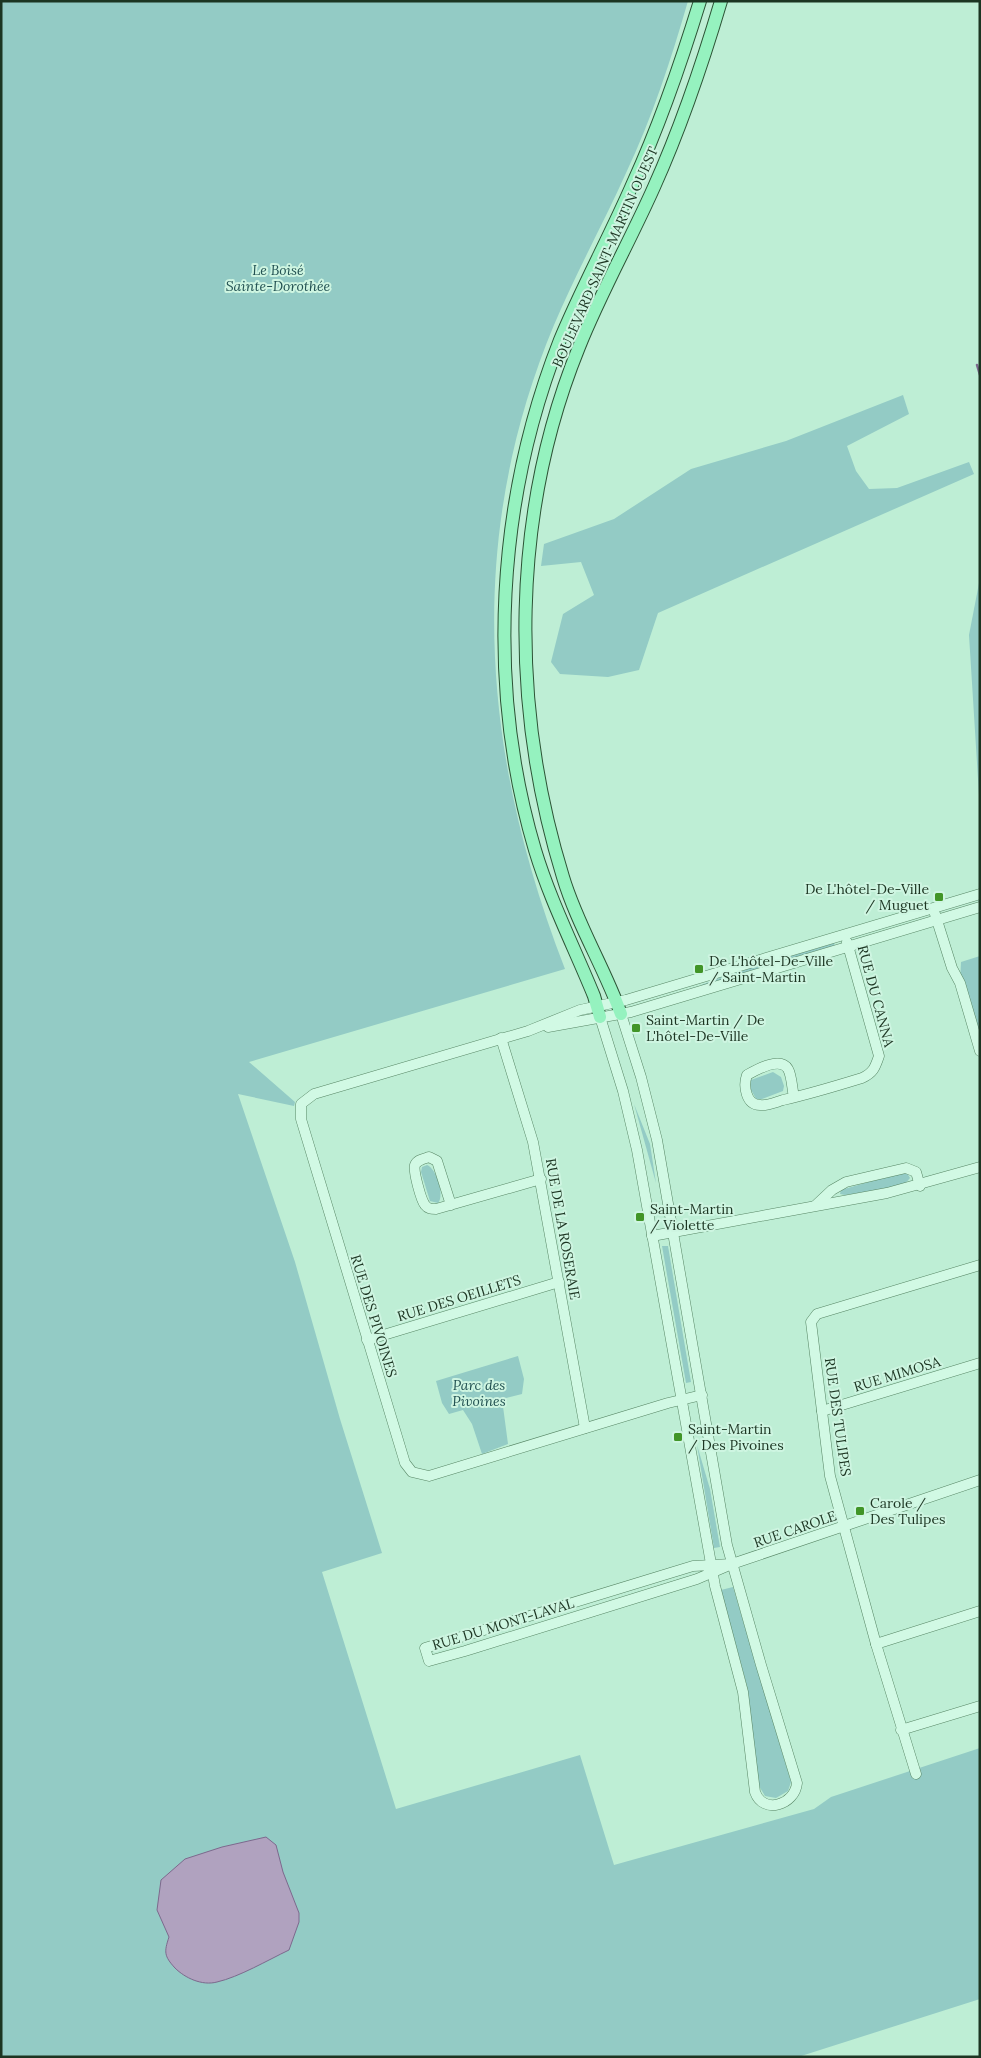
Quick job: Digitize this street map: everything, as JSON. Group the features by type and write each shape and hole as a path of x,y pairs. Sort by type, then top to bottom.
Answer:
{"main road":[{"name":"BOULEVARD SAINT-MARTIN OUEST","path":"598,1012 541,868 521,792 512,735 506,668 508,560 522,469 531,428 550,366 576,304 649,147 675,80 700,1"},
{"name":"BOULEVARD SAINT-MARTIN OUEST","path":"619,1008 566,886 540,783 531,725 525,651 530,546 542,472 568,375 595,310 674,140 721,1"}],"street":[{"path":"619,1008 844,934 980,894"},
{"path":"933,908 952,968 960,983 980,1051"},
{"path":"619,1008 848,947 980,908"},
{"name":"RUE DU CANNA","path":"794,1097 788,1069 782,1065 776,1064 755,1070 747,1076 744,1083 748,1099 760,1106 794,1097 862,1078 872,1073 876,1067 878,1056 844,934"},
{"name":"RUE DES PIVOINES","path":"619,1008 598,1012 573,1012 528,1031 314,1094 301,1104 301,1119 367,1340 405,1463 409,1470 416,1474 429,1476 585,1428 702,1395"},
{"name":"BOULEVARD SAINT-MARTIN OUEST","path":"598,1012 627,1107 712,1569 743,1692 755,1792 757,1798 764,1803 777,1805 791,1798 798,1784 732,1564 652,1117 619,1008"},
{"name":"RUE DE LA ROSERAIE","path":"501,1038 521,1097 541,1179 585,1428"},
{"path":"451,1205 437,1161 429,1158 418,1161 414,1166 424,1204 432,1209 451,1205 541,1179"},
{"path":"652,1236 920,1186 980,1167"},
{"path":"816,1205 832,1190 846,1182 906,1168 916,1172 920,1186"},
{"name":"RUE DES TULIPES","path":"916,1774 876,1644 830,1476 811,1322 817,1314 980,1265"},
{"name":"RUE DES OEILLETS","path":"367,1340 559,1282"},
{"name":"RUE MIMOSA","path":"822,1411 980,1363"},
{"name":"RUE CAROLE","path":"712,1569 732,1564 980,1480"},
{"name":"RUE DU MONT-LAVAL","path":"693,1566 712,1569 697,1579 429,1661 424,1648 693,1566"},
{"path":"876,1644 980,1611"},
{"path":"902,1730 980,1706"}],"green space":[{"name":"Le Boisé Sainte-Dorothée","path":"1,1 688,1 653,110 617,192 554,325 525,406 506,486 496,567 495,648 501,728 516,809 537,889 565,969 249,1062 295,1102 294,1106 238,1094 295,1262 340,1419 382,1553 322,1572 396,1809 580,1755 614,1865 814,1809 831,1797 980,1748 980,1999 798,2057 1,2057"},
{"path":"903,395 909,414 847,446 856,471 869,489 897,488 969,462 974,474 658,613 639,670 608,677 560,674 551,662 563,614 594,595 581,562 541,566 544,544 614,519 691,469 786,441"},
{"path":"980,578 980,811 969,635"},
{"path":"834,942 835,947 701,987 701,985 748,967"},
{"path":"980,956 980,1051 960,983 961,962"},
{"path":"773,1072 781,1077 784,1086 783,1091 762,1099 756,1099 749,1086 751,1080"},
{"path":"634,1104 650,1144 656,1183"},
{"path":"427,1165 434,1171 440,1188 438,1203 430,1201 421,1172 422,1167"},
{"path":"903,1172 907,1173 910,1178 903,1186 845,1195 840,1194 841,1190"},
{"path":"662,1246 668,1246 691,1382 686,1383"},
{"name":"Parc des Pivoines","path":"518,1356 524,1379 522,1394 502,1399 508,1444 482,1454 472,1424 463,1410 449,1414 442,1403 436,1381"},
{"path":"697,1445 710,1489 720,1547 714,1548"},
{"path":"733,1587 791,1782 788,1791 776,1798 765,1796 759,1786 747,1686 721,1590"}],"shaded area":[{"path":"266,1837 276,1845 283,1872 299,1913 299,1922 289,1950 226,1980 206,1983 189,1978 175,1968 166,1954 169,1937 157,1910 161,1880 185,1859 222,1847"}],"waterway":[{"path":"977,365 980,375"}],"place":[{"name":"De L'hôtel-De-Ville / Muguet","path":"939,897"},
{"name":"De L'hôtel-De-Ville / Saint-Martin","path":"699,969"},
{"name":"Saint-Martin / De L'hôtel-De-Ville","path":"636,1028"},
{"name":"Saint-Martin / Violette","path":"640,1217"},
{"name":"Saint-Martin / Des Pivoines","path":"678,1437"},
{"name":"Carole / Des Tulipes","path":"860,1511"}]}
